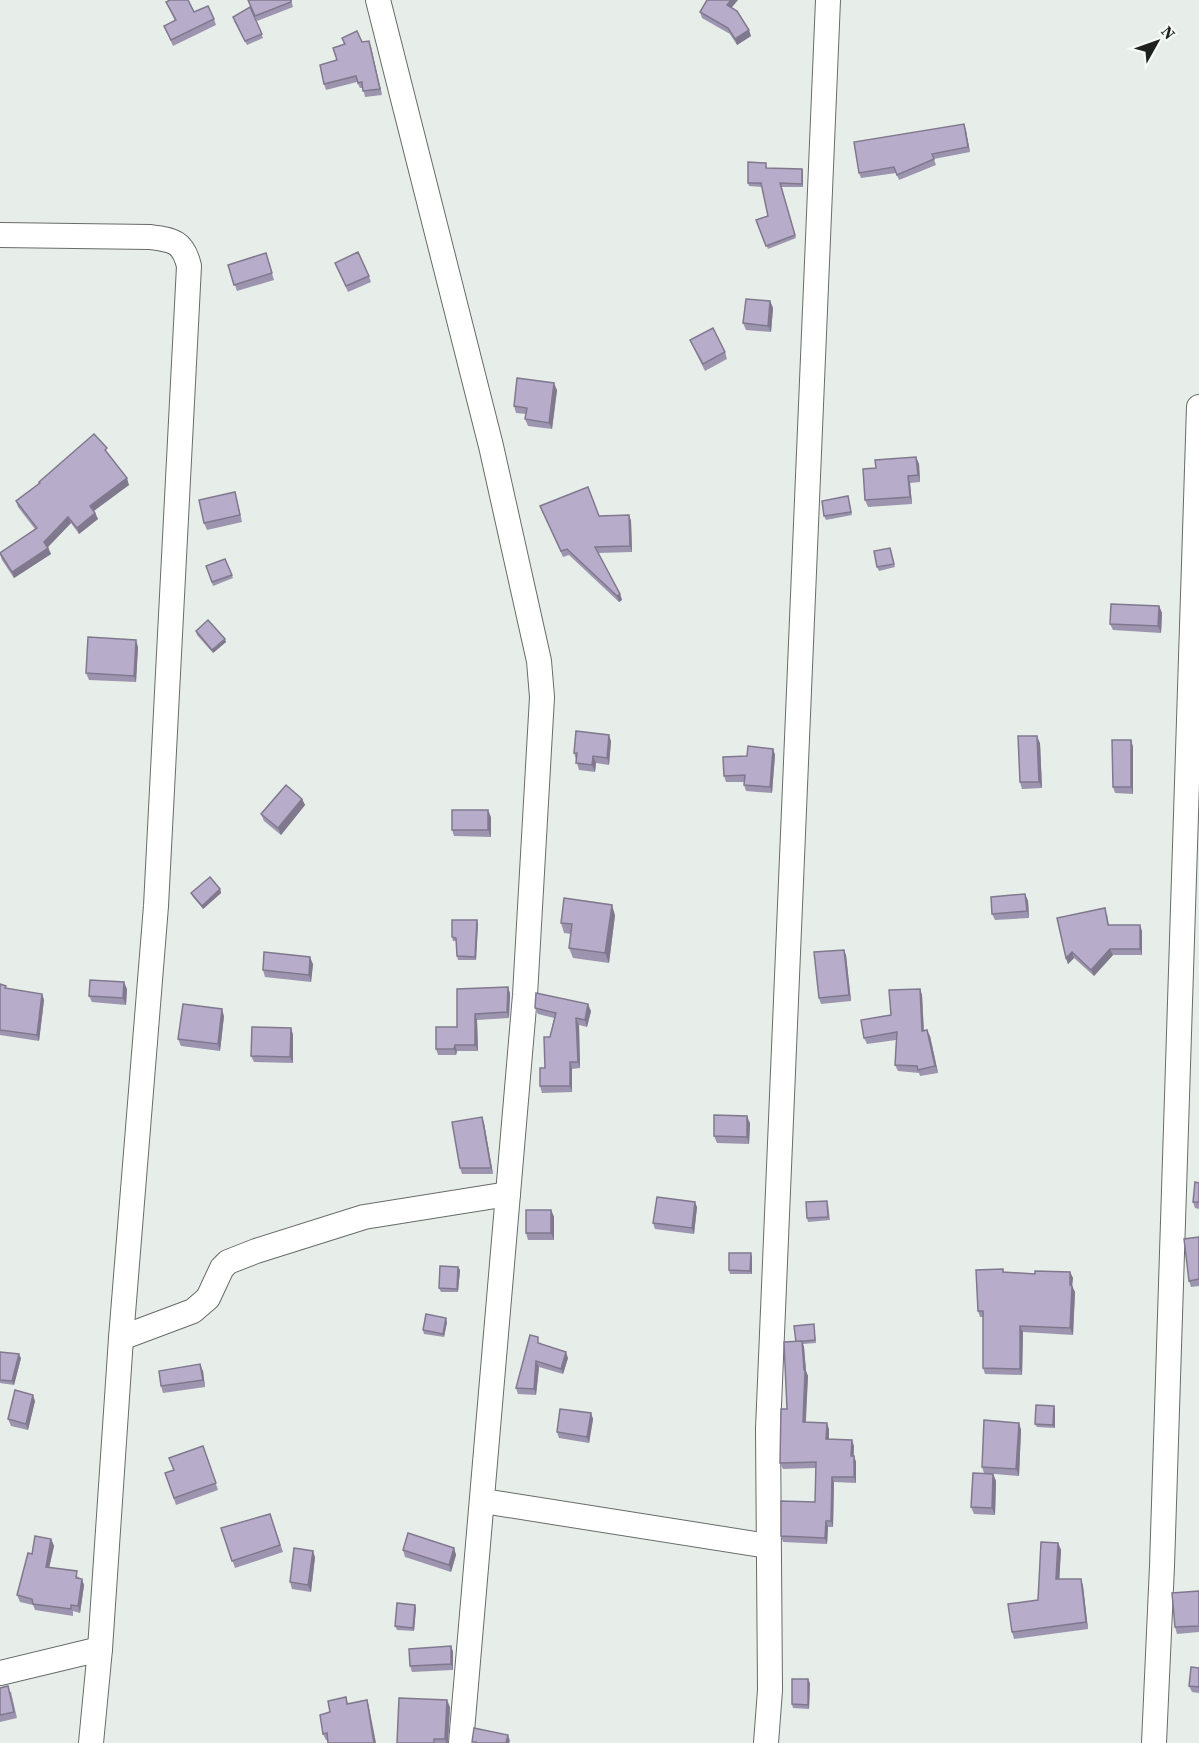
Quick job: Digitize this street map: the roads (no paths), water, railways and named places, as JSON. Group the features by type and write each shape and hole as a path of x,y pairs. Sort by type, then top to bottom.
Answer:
{"street":[{"path":"378,0 491,446 539,661 542,697 525,995 461,1743"},
{"path":"766,1743 770,1690 769,1405 828,0"},
{"path":"0,235 167,239 176,242 183,249 189,266 156,906 91,1743"},
{"path":"1154,1743 1162,1566 1199,407"},
{"path":"121,1338 193,1311 208,1298 222,1268 228,1262 256,1251 364,1217 508,1194"},
{"path":"483,1501 768,1546"},
{"path":"0,1673 100,1649"}]}
